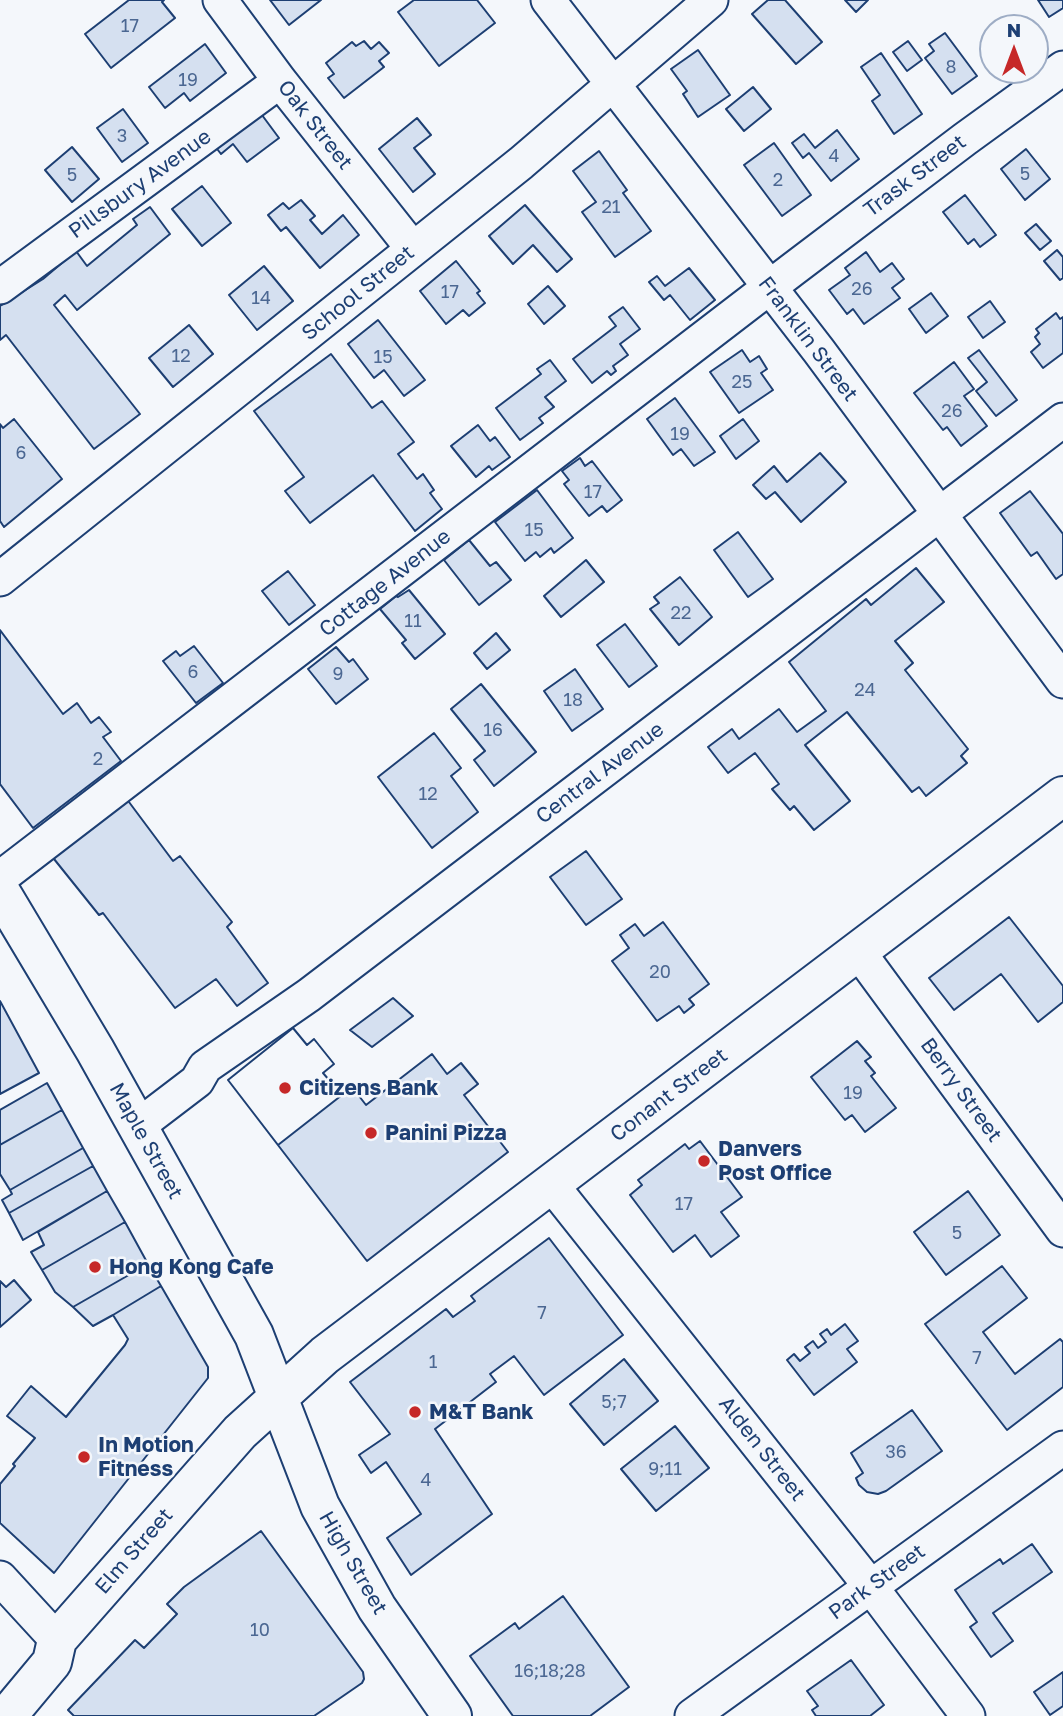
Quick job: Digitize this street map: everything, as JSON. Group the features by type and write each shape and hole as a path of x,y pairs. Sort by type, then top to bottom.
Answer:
{"main road":[{"name":"Conant Street","path":"278,1398 325,1355 1063,796"},
{"name":"Maple Street","path":"0,891 138,1126 254,1335 278,1398"},
{"name":"Elm Street","path":"7,1716 52,1662 57,1640 240,1432 278,1398"},
{"name":"High Street","path":"278,1398 320,1506 377,1608 453,1716"}],"street":[{"name":"Oak Street","path":"220,0 280,81 413,249"},
{"name":"Franklin Street","path":"548,0 614,82 645,127 819,351 1063,681"},
{"name":"School Street","path":"0,579 521,163 711,0"},
{"name":"Trask Street","path":"769,287 1063,68"},
{"name":"Pillsbury Avenue","path":"0,287 280,81"},
{"name":"Cottage Avenue","path":"0,878 769,287"},
{"name":"Central Avenue","path":"138,1126 197,1081 205,1067 309,995 1063,420"},
{"name":"Berry Street","path":"858,951 1063,1230"},
{"name":"Alden Street","path":"551,1184 871,1587 968,1716"},
{"name":"Park Street","path":"692,1716 1063,1448"},
{"path":"0,1578 57,1640"}],"building":[{"path":"129,0 164,0 162,2 175,18 111,68 85,34"},
{"path":"270,0 321,0 289,25"},
{"path":"414,0 477,0 495,23 439,66 398,12"},
{"path":"768,0 785,0 822,42 796,64 752,14"},
{"path":"845,0 868,0 856,12"},
{"path":"1038,0 1063,0 1063,8 1049,17"},
{"path":"945,33 977,76 952,94 925,58 934,51 929,44"},
{"path":"364,41 371,49 379,42 389,53 379,61 384,67 344,98 328,78 334,74 326,63 352,42 356,46"},
{"path":"908,41 922,60 907,71 893,52"},
{"path":"205,44 226,73 190,101 184,93 165,108 149,87"},
{"path":"698,50 730,95 698,117 683,94 687,91 671,69"},
{"path":"881,53 922,114 894,134 872,101 880,95 861,67"},
{"path":"753,87 771,109 744,131 726,109"},
{"path":"123,109 148,143 122,162 97,128"},
{"path":"259,111 279,138 247,162 233,144 221,154 214,145"},
{"path":"417,118 431,135 414,148 435,174 413,192 379,149"},
{"path":"837,130 859,159 831,181 809,153 803,158 792,143 804,134 815,148"},
{"path":"774,143 811,195 782,216 744,165"},
{"path":"72,147 99,179 72,202 45,170"},
{"path":"1026,149 1050,179 1025,200 1001,169"},
{"path":"599,151 627,190 623,193 651,231 615,257 582,212 596,202 573,171"},
{"path":"202,186 231,223 202,246 172,209"},
{"path":"965,195 996,235 980,247 974,239 968,244 943,212"},
{"path":"301,200 315,216 310,220 322,234 343,215 359,235 320,268 286,227 281,231 268,215 283,203 289,209"},
{"path":"525,205 572,259 557,272 533,245 513,264 489,236"},
{"path":"150,207 170,234 77,310 65,295 54,305 140,414 94,449 6,335 0,340 0,306 43,279 76,251 87,266 137,225 133,219"},
{"path":"1036,224 1051,241 1040,250 1025,233"},
{"path":"1057,250 1063,257 1063,278 1060,280 1044,261"},
{"path":"866,252 880,272 892,263 904,279 892,288 900,298 864,324 853,309 847,314 829,290 850,275 845,268"},
{"path":"456,261 480,291 477,293 485,303 469,316 463,310 446,324 420,291"},
{"path":"264,266 293,301 257,330 229,295"},
{"path":"689,268 715,300 690,320 670,295 664,300 649,282 657,276 665,286"},
{"path":"548,286 565,306 544,324 528,304"},
{"path":"931,293 948,316 926,333 909,309"},
{"path":"990,301 1005,322 983,338 968,317"},
{"path":"623,307 640,329 620,344 628,355 613,366 616,371 611,375 607,371 592,383 573,359 616,326 609,317"},
{"path":"1056,313 1060,319 1063,317 1063,353 1043,368 1031,352 1040,344 1035,337 1039,333 1036,329"},
{"path":"378,320 425,380 404,396 384,370 374,378 348,344"},
{"path":"189,325 213,354 173,387 149,358"},
{"path":"742,350 750,362 759,356 767,369 761,373 773,390 739,413 710,372"},
{"path":"979,350 1017,400 996,416 976,391 987,382 968,358"},
{"path":"331,354 372,408 382,401 414,442 398,454 417,479 423,474 434,490 430,493 442,509 415,531 373,475 310,523 285,491 304,477 254,411"},
{"path":"550,360 566,381 545,397 554,407 539,418 543,423 520,440 496,408 541,374 537,369"},
{"path":"954,362 974,389 964,396 987,426 961,446 947,427 943,430 914,393"},
{"path":"675,398 715,452 694,466 681,449 673,455 647,419"},
{"path":"14,419 62,479 4,527 0,521 0,424 3,428"},
{"path":"743,419 759,441 736,459 720,436"},
{"path":"478,425 490,441 495,437 510,457 492,470 489,466 476,477 451,446"},
{"path":"820,453 846,482 801,522 775,492 766,499 753,485 774,466 787,482"},
{"path":"580,458 585,466 592,461 622,500 607,512 602,506 589,516 564,484 569,480 562,471"},
{"path":"537,490 573,538 554,553 551,548 540,557 536,552 525,561 495,522"},
{"path":"1030,491 1063,534 1063,574 1056,579 1037,552 1031,556 1000,513"},
{"path":"738,532 773,579 748,597 714,550"},
{"path":"469,540 490,566 496,562 511,580 479,605 444,560"},
{"path":"586,560 604,582 561,617 544,596"},
{"path":"916,568 944,602 895,641 913,663 905,670 968,749 961,756 967,763 926,796 919,787 912,792 847,712 805,745 850,801 814,830 794,806 790,810 772,789 779,784 755,753 728,773 708,747 732,729 739,739 779,709 797,732 826,711 789,662 866,599 871,605"},
{"path":"288,571 315,605 289,625 262,591"},
{"path":"680,577 712,617 679,645 650,609 659,603 654,597"},
{"path":"409,590 445,634 415,659 402,643 406,640 380,609 396,596"},
{"path":"625,624 657,666 629,687 597,645"},
{"path":"0,630 63,714 77,703 91,723 99,717 111,732 103,737 121,761 33,828 0,784"},
{"path":"496,633 510,650 487,669 474,653"},
{"path":"194,646 223,683 196,703 163,661 176,651 180,656"},
{"path":"336,647 349,662 353,659 368,679 336,704 308,669"},
{"path":"575,669 603,709 572,731 544,691"},
{"path":"481,684 536,752 494,786 474,760 485,751 451,709"},
{"path":"434,733 461,768 451,776 478,812 432,848 378,777"},
{"path":"123,794 173,861 180,856 232,922 227,927 268,983 237,1006 216,979 175,1008 103,913 99,915 50,854"},
{"path":"586,851 622,899 586,925 550,877"},
{"path":"1009,917 1063,986 1063,1002 1038,1022 1001,974 954,1010 929,978"},
{"path":"663,922 709,984 689,999 694,1005 684,1013 679,1006 657,1021 612,961 629,948 620,935 635,924 644,936"},
{"path":"393,998 413,1016 372,1047 350,1030"},
{"path":"0,1001 39,1073 0,1094"},
{"name":"Citizens Bank","path":"293,1028 307,1045 314,1039 334,1064 323,1073 342,1095 278,1145 228,1080"},
{"path":"293,1028 307,1045 314,1039 334,1064 323,1073 342,1095 352,1087 366,1105 432,1054 447,1074 461,1063 478,1084 464,1095 508,1152 367,1261 228,1080"},
{"path":"857,1041 871,1057 865,1061 875,1073 871,1076 896,1108 865,1132 852,1115 845,1120 811,1077"},
{"path":"47,1083 62,1110 0,1145 0,1110"},
{"path":"62,1110 83,1148 10,1190 0,1174 0,1145"},
{"path":"700,1141 742,1197 721,1212 739,1236 711,1257 695,1235 673,1252 630,1195 642,1185 638,1180 685,1144 689,1149"},
{"path":"83,1148 93,1166 9,1213 2,1200 12,1194 10,1190"},
{"path":"93,1166 107,1191 23,1240 9,1213"},
{"path":"107,1191 125,1222 42,1270 31,1252 44,1245 38,1232"},
{"path":"968,1191 1000,1235 946,1275 914,1232"},
{"name":"Hong Kong Cafe","path":"125,1222 148,1264 73,1307 55,1292 42,1270"},
{"name":"M&T Bank","path":"549,1238 623,1335 544,1395 514,1356 490,1374 496,1382 435,1429 492,1514 411,1575 387,1538 421,1514 386,1462 371,1473 359,1455 390,1434 350,1382 446,1309 453,1317 475,1301 471,1296"},
{"path":"148,1264 161,1286 113,1315 93,1326 73,1307"},
{"path":"1002,1266 1027,1298 983,1332 1015,1374 1060,1339 1063,1342 1063,1387 1007,1430 925,1324"},
{"path":"14,1280 31,1300 0,1327 0,1281 6,1287"},
{"path":"161,1286 208,1367 208,1378 54,1573 0,1523 0,1484 35,1438 7,1416 31,1386 66,1417 128,1339 113,1315"},
{"path":"845,1324 858,1341 847,1349 857,1362 814,1395 787,1360 794,1354 800,1361 810,1353 805,1347 813,1341 818,1348 826,1342 820,1334 827,1329 831,1335"},
{"path":"624,1359 658,1401 604,1445 570,1404"},
{"path":"912,1410 942,1451 886,1491 878,1494 867,1492 856,1478 863,1473 851,1453"},
{"path":"675,1426 709,1468 656,1511 621,1469"},
{"path":"261,1531 363,1672 362,1683 314,1716 74,1716 68,1710 135,1640 144,1648 177,1614 167,1604 184,1587"},
{"path":"1032,1544 1052,1572 993,1613 1013,1641 991,1657 970,1627 977,1622 955,1590 1000,1559 1003,1564"},
{"path":"563,1596 629,1687 590,1716 513,1716 470,1656 515,1623 519,1629"},
{"path":"851,1660 884,1705 870,1716 816,1716 812,1710 818,1706 807,1691"},
{"path":"1063,1672 1063,1706 1050,1715 1034,1692"}],"place":[{"name":"Citizens Bank","path":"285,1088"},
{"name":"Panini Pizza","path":"371,1133"},
{"name":"Danvers Post Office","path":"704,1161"},
{"name":"Hong Kong Cafe","path":"95,1267"},
{"name":"M&T Bank","path":"415,1412"},
{"name":"In Motion Fitness","path":"84,1457"}]}
